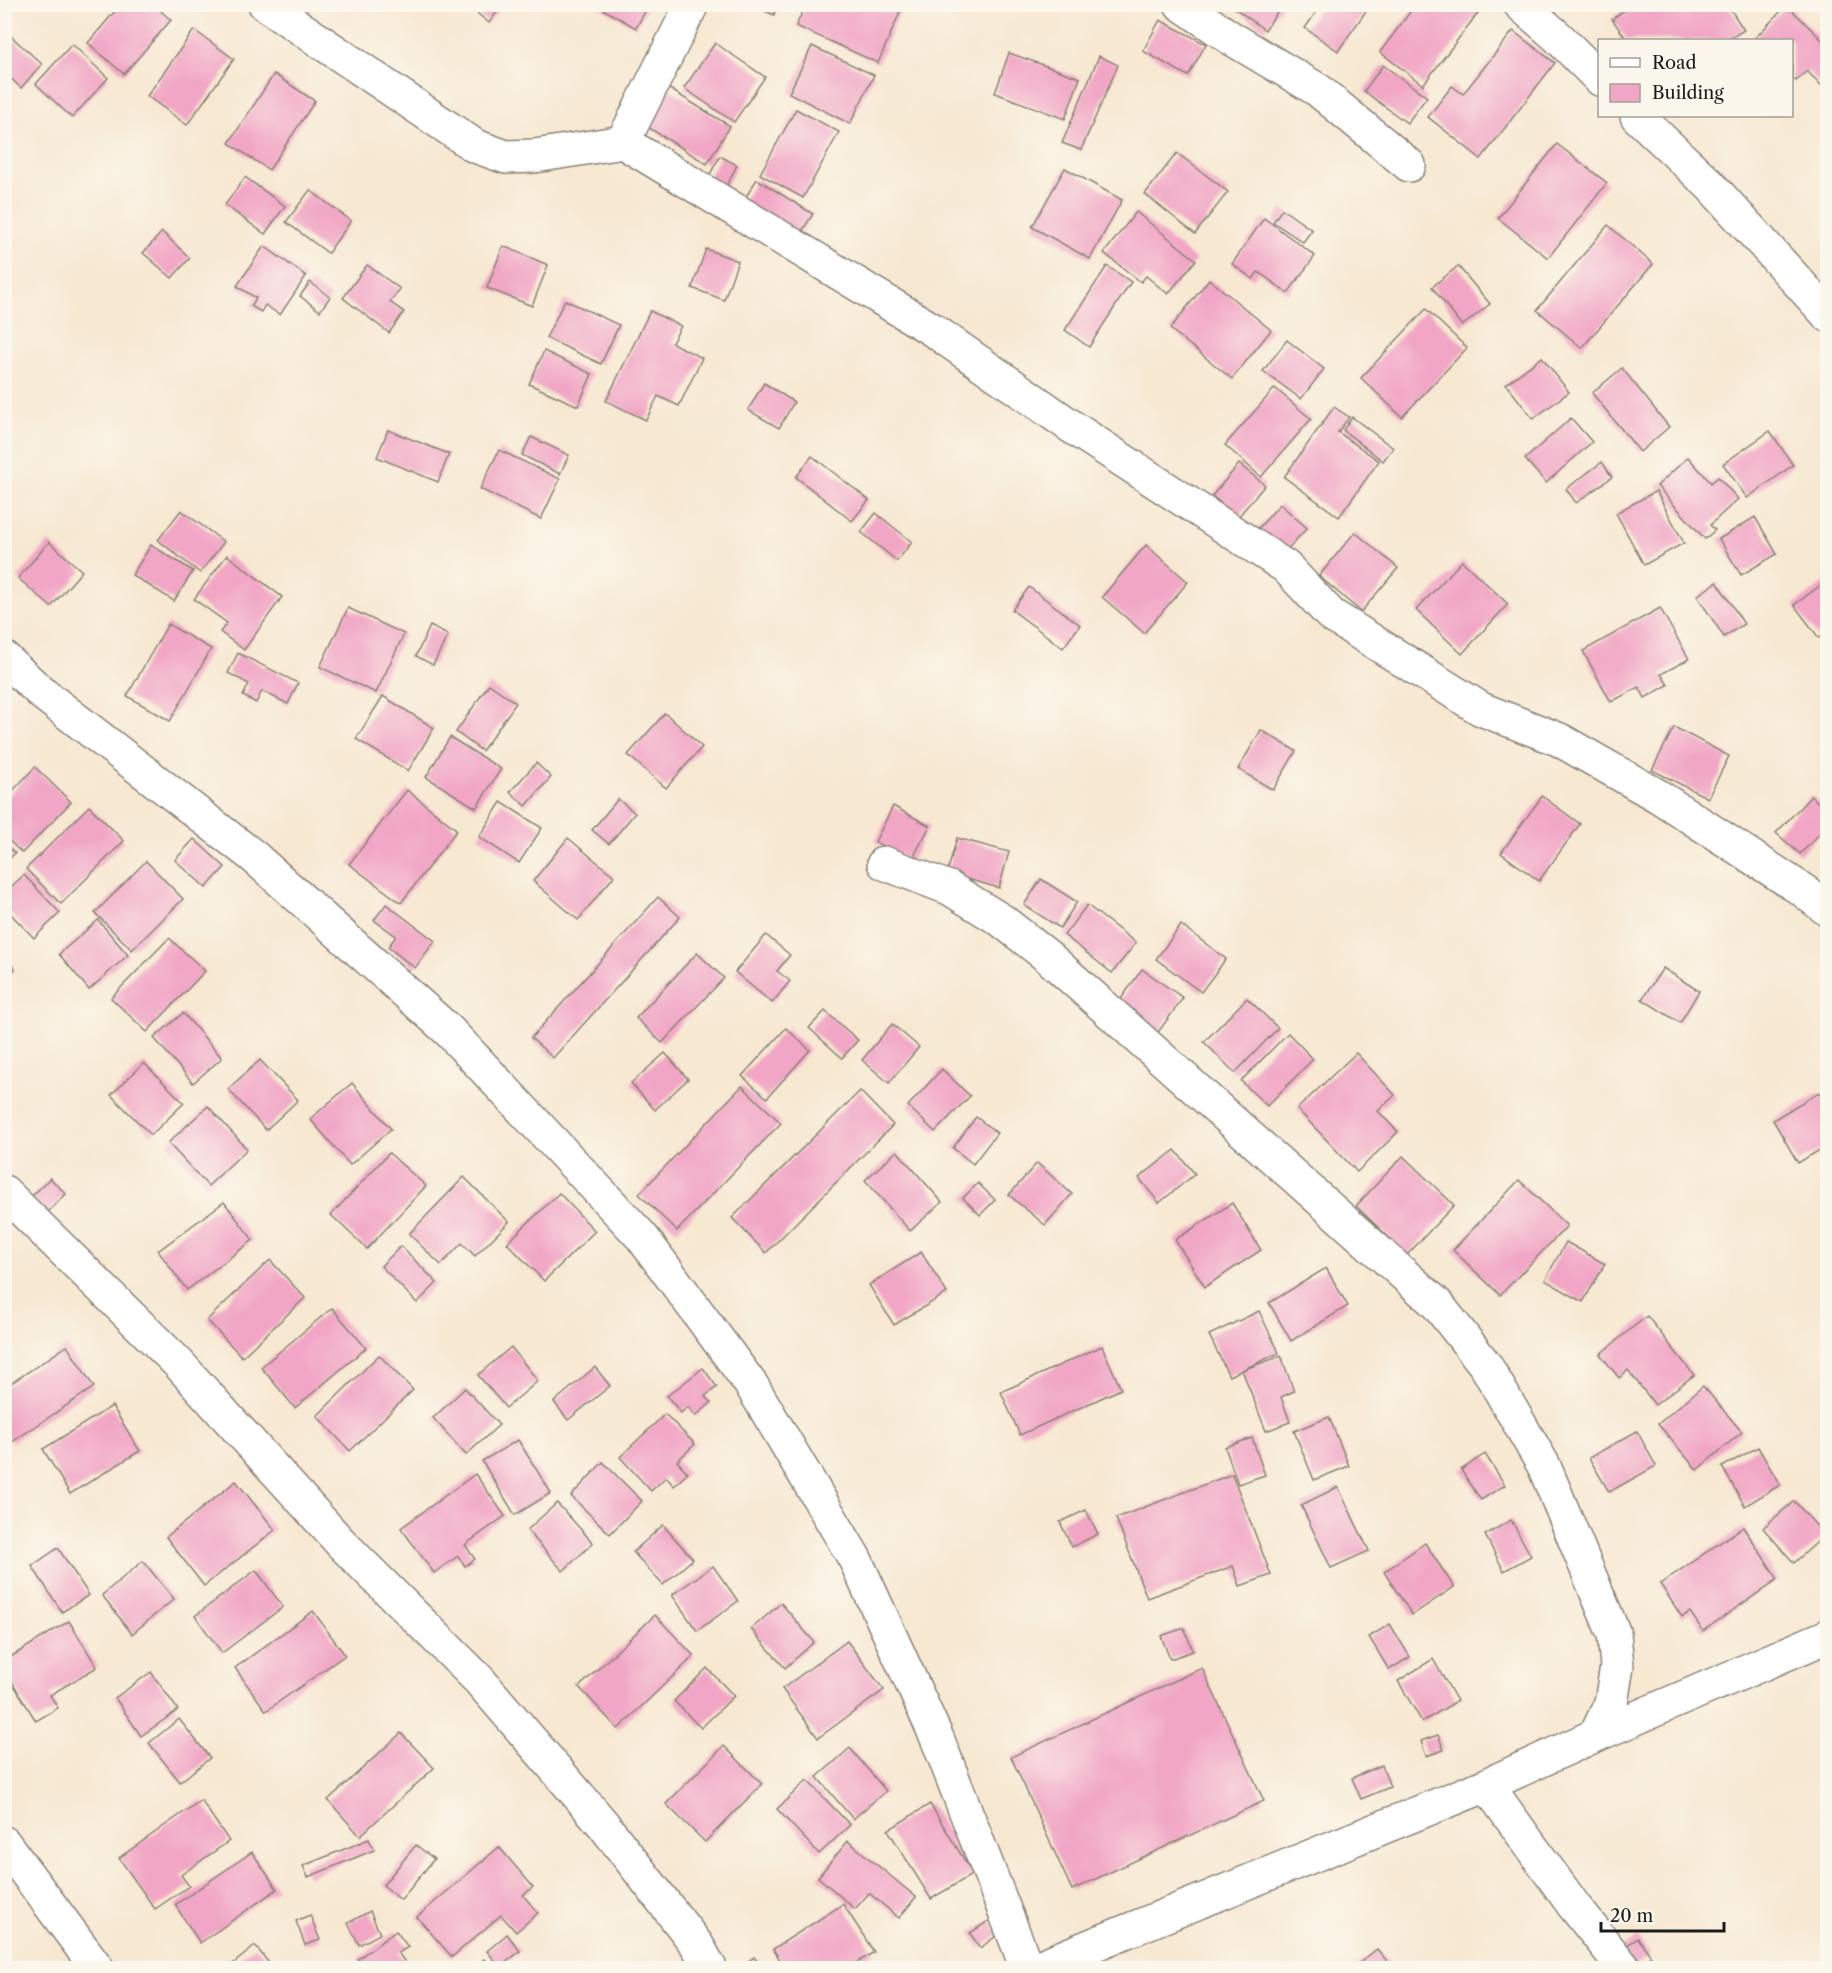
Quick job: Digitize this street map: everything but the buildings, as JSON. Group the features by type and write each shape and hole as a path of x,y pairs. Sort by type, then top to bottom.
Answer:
{"street":[{"path":"265,4 475,146 506,157 535,156 623,142 933,330 1075,429 1286,567 1331,615 1480,709 1560,740 1658,796 1804,891 1827,910"},
{"path":"623,142 692,4"},
{"path":"1181,4 1231,38 1318,90 1409,165"},
{"path":"1521,4 1559,38 1598,78"},
{"path":"1638,117 1710,185 1827,315"},
{"path":"4,658 43,694 253,856 449,1031 642,1237 752,1386 855,1559 937,1738 1027,1968"},
{"path":"884,863 949,888 1001,920 1038,949 1224,1112 1437,1304 1486,1366 1544,1466 1614,1634 1617,1666 1611,1703 1596,1735"},
{"path":"4,1192 179,1364 341,1543 479,1680 603,1824 697,1945 710,1968"},
{"path":"1036,1968 1487,1785 1596,1735 1826,1640"},
{"path":"1487,1785 1574,1906 1624,1968"},
{"path":"4,1843 97,1968"}]}
